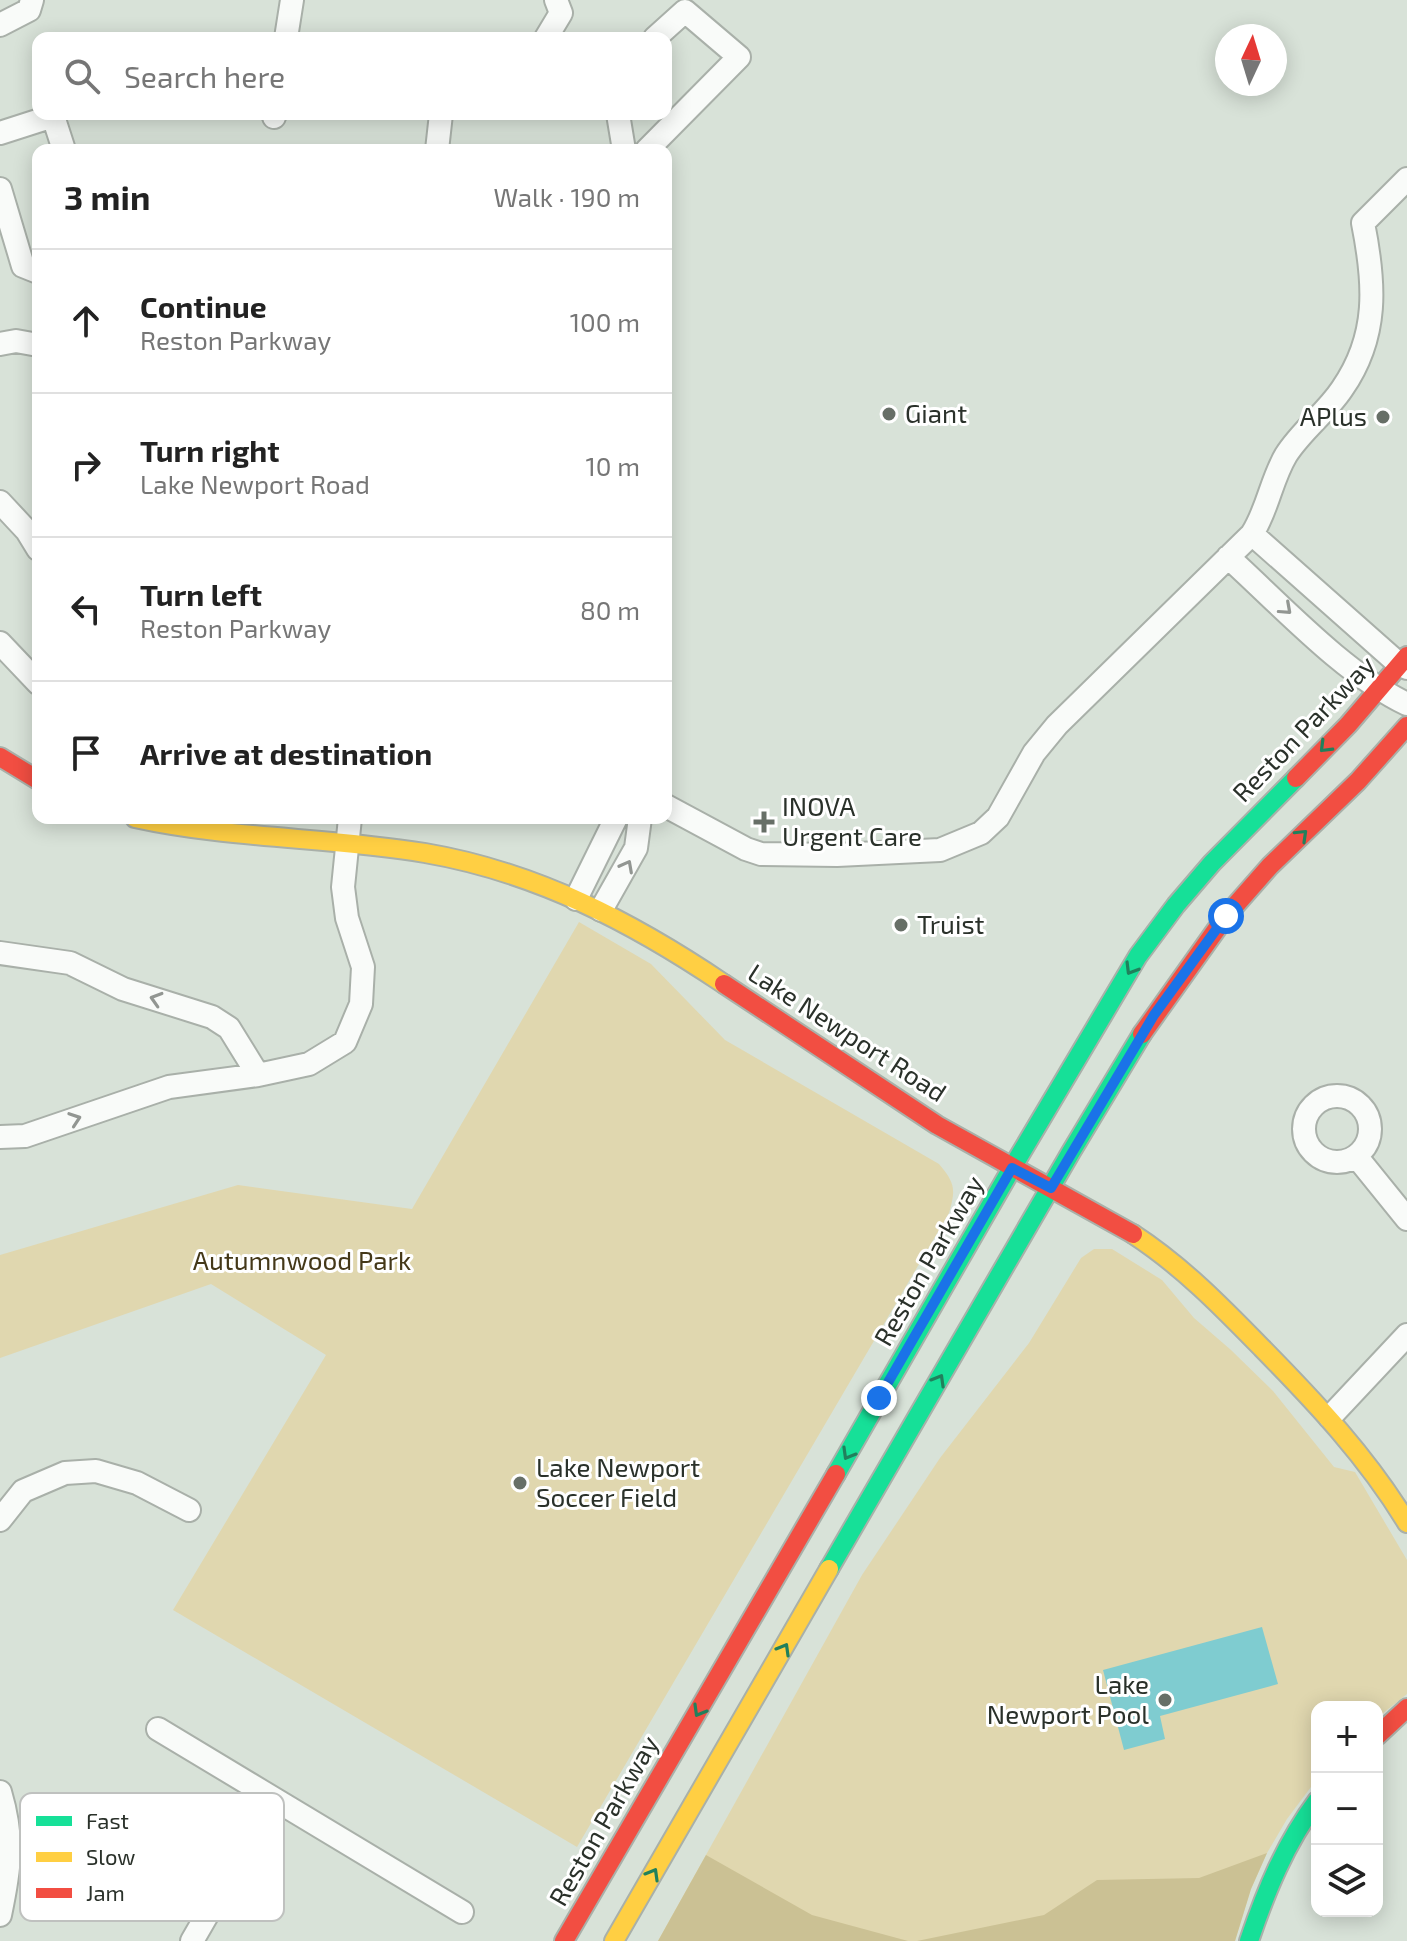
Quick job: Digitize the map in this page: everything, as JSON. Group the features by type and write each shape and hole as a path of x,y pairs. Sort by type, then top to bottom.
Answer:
{"main road":[{"name":"Reston Parkway","path":"564,1941 1138,956 1212,863 1405,663"},
{"path":"614,1941 1154,1015 1219,926 1270,866 1358,781 1407,726"},
{"path":"0,757 32,776"},
{"name":"Lake Newport Road","path":"167,824 430,853 528,879 601,910 679,955 851,1070 1172,1261 1205,1290 1330,1417 1378,1474 1407,1523"},
{"path":"1383,1730 1407,1708"},
{"path":"1249,1941 1284,1852 1311,1810"}],"street":[{"path":"0,25 29,10 32,0"},
{"path":"287,32 292,0"},
{"path":"550,32 561,13 556,0"},
{"path":"653,144 739,57 685,11 662,32"},
{"path":"0,133 41,120"},
{"path":"54,120 62,144"},
{"path":"438,144 440,120"},
{"path":"619,120 623,144"},
{"path":"672,809 746,849 774,856 923,852 948,848 981,833 998,817 1034,753 1057,725 1252,534 1260,522 1281,463 1298,438 1341,391 1362,351 1368,331 1373,282 1363,223 1407,179"},
{"path":"0,189 23,266 32,270"},
{"path":"0,344 16,341 32,344"},
{"path":"0,502 32,539"},
{"path":"1252,534 1405,663"},
{"path":"1228,557 1379,691 1407,704"},
{"path":"0,643 32,673"},
{"path":"0,1137 25,1136 169,1087 258,1075 309,1064 345,1042 361,1004 363,967 347,918 343,887 350,824"},
{"path":"576,899 613,824"},
{"path":"601,910 636,848 639,824"},
{"path":"0,953 70,963 123,989 212,1017 229,1028 258,1075"},
{"path":"1356,1156 1407,1219"},
{"path":"1330,1417 1407,1335"},
{"path":"0,1520 23,1491 65,1473 96,1471 137,1483 189,1510"},
{"path":"158,1729 264,1793"},
{"path":"0,1792 9,1823 0,1915"},
{"path":"284,1805 462,1912"},
{"path":"192,1941 204,1921"}],"green space":[{"name":"Lake Newport Soccer Field","path":"579,922 651,964 725,1040 939,1164 951,1182 953,1198 949,1213 577,1847 173,1610 326,1355 211,1284 0,1358 0,1255 238,1185 412,1209"},
{"path":"1094,1249 1112,1249 1162,1280 1194,1318 1273,1391 1334,1467 1355,1472 1407,1560 1407,1694 1383,1713 1383,1701 1311,1701 1311,1787 1267,1853 1251,1889 1235,1941 658,1941 862,1575 940,1458 1029,1343 1081,1258"}],"shaded area":[{"path":"1267,1853 1251,1889 1235,1941 917,1941 1044,1915 1097,1880 1199,1878"},
{"path":"706,1855 812,1915 908,1941 658,1941"}],"water":[{"name":"Lake Newport Pool","path":"1262,1627 1278,1684 1160,1716 1165,1739 1124,1750 1103,1670"}],"traffic: fast":[{"path":"836,1474 1138,956 1212,863 1296,778"},
{"path":"829,1569 1142,1034"},
{"path":"1249,1941 1277,1868 1311,1810"}],"traffic: slow":[{"path":"166,824 425,853 506,873 544,886 618,920 724,984"},
{"path":"1133,1234 1200,1287 1302,1389 1358,1453 1407,1523"},
{"path":"614,1941 829,1569"}],"traffic: jam":[{"path":"1296,778 1348,725 1407,656"},
{"path":"1142,1034 1226,916 1270,866 1358,781 1407,726"},
{"path":"0,757 32,776"},
{"path":"724,984 937,1125 1133,1234"},
{"path":"564,1941 836,1474"},
{"path":"1383,1730 1407,1708"}],"place":[{"name":"Giant","path":"889,414"},
{"name":"APlus","path":"1383,417"},
{"name":"INOVA Urgent Care","path":"764,822"},
{"name":"Truist","path":"901,925"},
{"name":"Lake Newport Soccer Field","path":"520,1483"},
{"name":"Lake Newport Pool","path":"1165,1700"}],"route":[{"path":"879,1398 1012,1168 1051,1188 1154,1015 1226,916"}],"park label":[{"name":"Autumnwood Park","path":"302,1261"}]}
